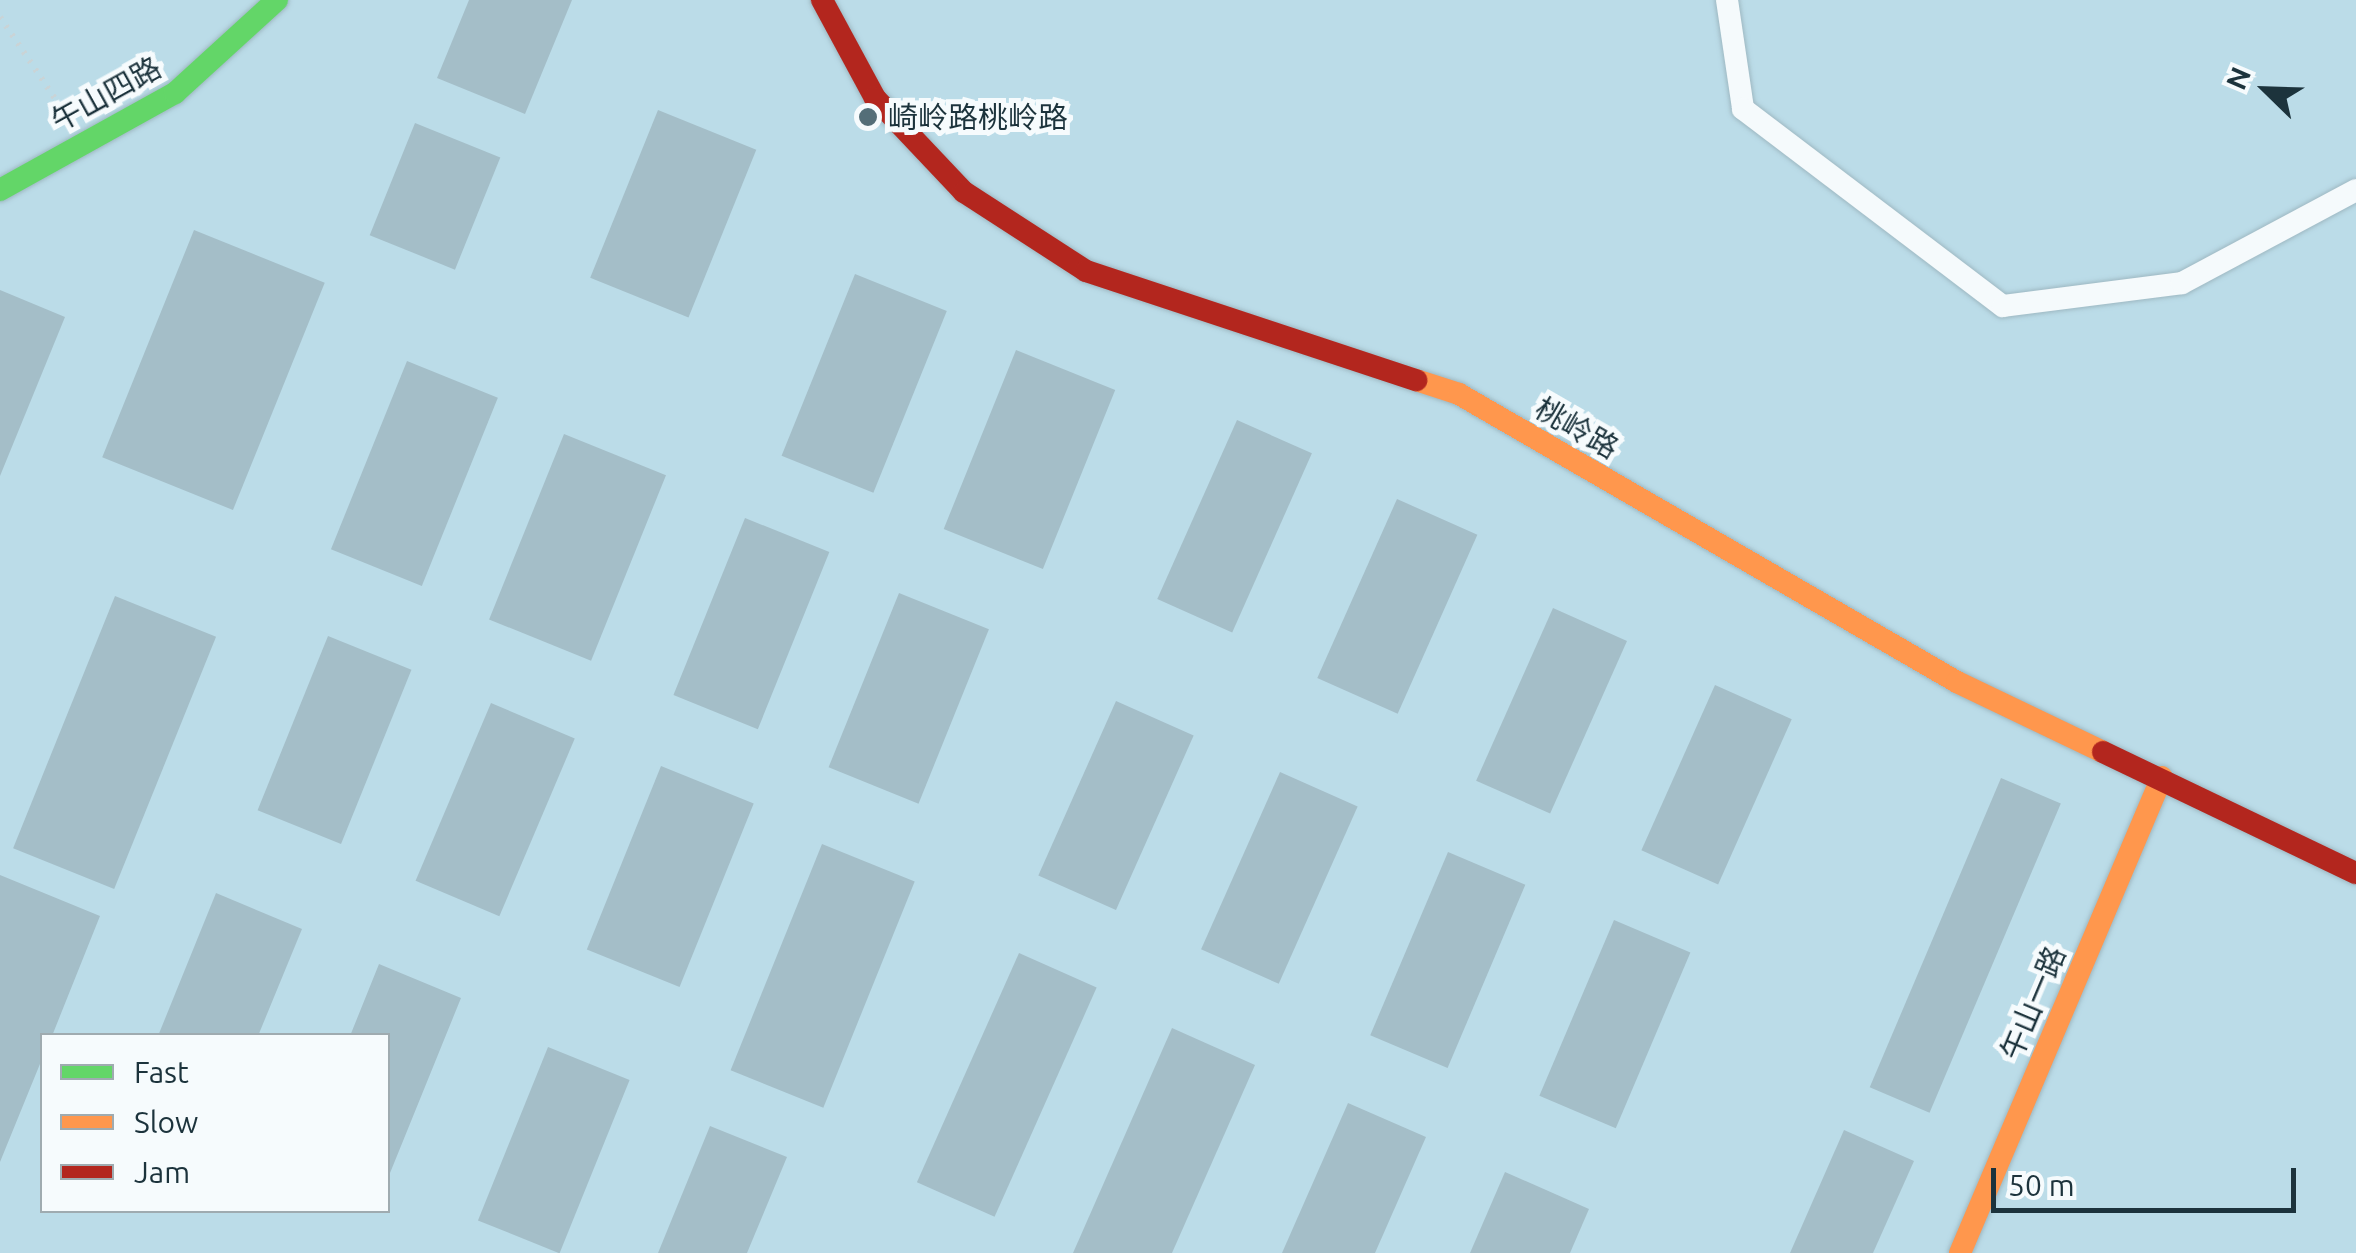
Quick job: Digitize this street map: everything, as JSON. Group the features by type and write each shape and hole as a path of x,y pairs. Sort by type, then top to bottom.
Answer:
{"street":[{"name":"午山四路","path":"0,190 175,94 277,0"},
{"name":"桃岭路","path":"822,0 874,98 964,192 1086,272 1459,394 1957,682 2356,873"},
{"name":"午山一路","path":"1960,1253 2162,777"}],"lane":[{"path":"1727,0 1742,110 2002,306 2182,284 2356,190"}],"path":[{"path":"0,17 85,140"}],"building":[{"path":"469,0 572,0 525,114 437,78"},
{"path":"658,110 756,150 688,318 590,278"},
{"path":"415,123 500,157 455,270 370,235"},
{"path":"194,230 325,283 233,510 102,457"},
{"path":"855,274 947,311 873,493 782,456"},
{"path":"0,290 65,317 0,476"},
{"path":"1016,350 1115,390 1043,569 944,529"},
{"path":"407,361 498,398 422,586 331,549"},
{"path":"1237,420 1312,453 1232,632 1157,599"},
{"path":"564,434 666,475 591,661 489,619"},
{"path":"1397,499 1477,535 1398,714 1317,678"},
{"path":"745,518 829,552 758,729 673,695"},
{"path":"899,593 989,629 919,804 829,767"},
{"path":"115,596 216,637 114,889 13,848"},
{"path":"1553,608 1627,641 1550,814 1476,781"},
{"path":"328,636 411,670 341,844 258,810"},
{"path":"1715,685 1792,719 1718,885 1641,850"},
{"path":"1116,701 1194,736 1116,910 1038,875"},
{"path":"491,703 575,739 499,916 416,881"},
{"path":"661,766 754,803 680,987 587,950"},
{"path":"1280,772 1358,807 1279,984 1201,949"},
{"path":"2001,778 2061,803 1930,1113 1870,1087"},
{"path":"822,844 915,881 823,1108 731,1070"},
{"path":"1448,852 1525,885 1448,1068 1370,1035"},
{"path":"0,875 100,916 53,1033 40,1033 40,1064 0,1162"},
{"path":"216,893 302,929 259,1033 159,1033"},
{"path":"1614,920 1690,952 1616,1128 1539,1096"},
{"path":"1019,953 1097,988 995,1217 917,1182"},
{"path":"379,964 461,998 390,1173 390,1033 351,1033"},
{"path":"1172,1028 1255,1065 1172,1253 1073,1253"},
{"path":"548,1047 630,1080 560,1253 478,1220"},
{"path":"1348,1103 1426,1137 1375,1253 1282,1253"},
{"path":"710,1126 787,1157 747,1253 658,1253"},
{"path":"1844,1130 1914,1161 1873,1253 1790,1253"},
{"path":"1505,1172 1589,1209 1570,1253 1470,1253"}],"traffic: fast":[{"path":"0,190 175,93 277,0"}],"traffic: slow":[{"path":"1416,380 1459,394 1957,682 2103,752"},
{"path":"1960,1253 2162,777"}],"traffic: jam":[{"path":"822,0 875,98 964,192 1086,271 1416,380"},
{"path":"2103,752 2356,873"}],"place":[{"name":"崎岭路桃岭路","path":"868,117"}]}
